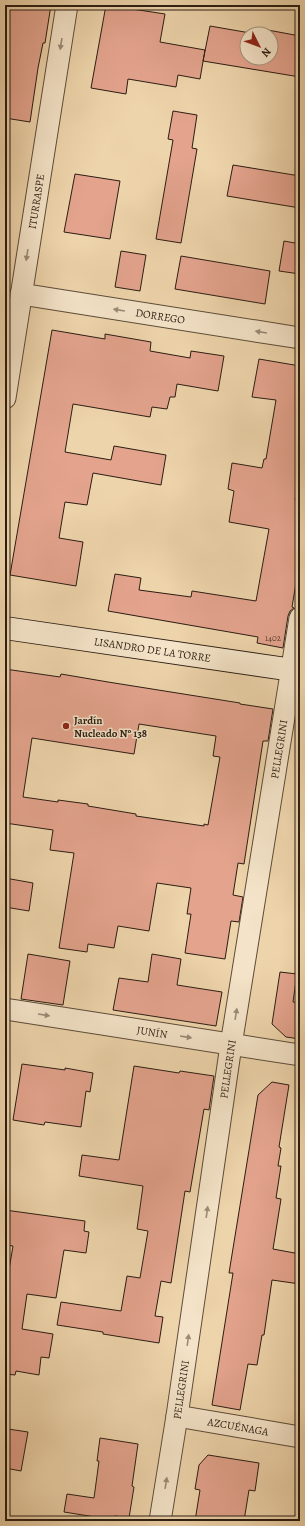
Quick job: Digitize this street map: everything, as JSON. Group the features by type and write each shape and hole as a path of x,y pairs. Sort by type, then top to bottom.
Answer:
{"main road":[{"name":"LISANDRO DE LA TORRE","path":"5,628 296,671"}],"street":[{"name":"ITURRASPE","path":"5,398 67,5"},
{"name":"DORREGO","path":"21,294 300,338"},
{"name":"PELLEGRINI","path":"160,1521 177,1416 231,1044 296,671 300,618"},
{"name":"JUNÍN","path":"5,1009 300,1056"},
{"name":"AZCUÉNAGA","path":"177,1416 300,1437"}],"building":[{"path":"5,5 51,5 45,43 43,43 38,68 30,122 5,118"},
{"path":"106,5 165,14 160,42 205,50 200,79 178,75 176,87 128,79 126,94 91,88"},
{"path":"210,26 239,31 239,66 279,66 279,32 300,36 300,77 203,61"},
{"path":"173,111 197,115 192,148 197,149 181,243 156,239 173,140 168,139"},
{"path":"233,165 300,176 300,208 227,196"},
{"path":"75,174 120,181 110,239 64,232"},
{"path":"284,241 300,244 300,274 279,271"},
{"path":"121,251 146,255 140,291 115,287"},
{"path":"181,256 270,271 265,304 175,289"},
{"path":"52,330 105,339 105,334 151,342 150,351 190,358 191,351 224,356 218,391 177,384 175,397 170,397 167,409 152,407 150,417 73,404 65,452 111,460 114,446 166,455 161,485 93,473 87,505 65,502 59,538 83,542 76,586 10,575"},
{"path":"259,359 300,366 300,470 295,500 300,501 300,515 296,542 300,542 300,559 292,607 294,608 290,611 288,616 283,648 257,643 258,637 108,611 115,574 141,578 139,590 191,597 192,591 256,601 269,529 229,522 234,491 228,489 232,463 262,468 264,459 266,459 276,400 252,397"},
{"path":"5,669 60,677 61,674 273,709 268,741 263,741 244,864 238,863 233,895 243,897 239,922 231,921 225,959 185,953 191,914 187,914 191,888 157,883 149,931 118,926 114,948 88,944 87,952 59,948 74,853 50,850 53,830 5,823","holes":["139,724 216,736 213,756 220,757 208,825 204,824 204,826 136,816 136,814 88,806 88,804 58,800 58,802 23,797 32,738 134,754"]},
{"path":"5,878 33,883 29,911 5,907"},
{"path":"28,954 70,961 63,1005 21,999"},
{"path":"152,954 181,959 177,985 222,992 216,1026 113,1010 119,978 148,982"},
{"path":"280,972 297,974 293,1002 300,1003 300,1039 286,1037 272,1024"},
{"path":"22,1064 65,1070 65,1068 93,1073 90,1092 86,1091 81,1127 45,1122 44,1125 13,1120"},
{"path":"134,1066 179,1073 180,1071 214,1076 209,1110 204,1109 190,1192 185,1191 171,1283 161,1281 155,1316 163,1317 159,1343 57,1325 61,1302 121,1311 127,1276 140,1278 148,1231 137,1229 143,1186 79,1176 82,1155 119,1160"},
{"path":"272,1082 289,1085 279,1147 281,1148 278,1166 281,1166 276,1198 281,1199 273,1249 300,1254 300,1284 272,1280 264,1335 262,1335 257,1365 248,1364 240,1410 212,1405 233,1273 229,1273 258,1095"},
{"path":"5,1210 85,1221 84,1231 89,1232 86,1253 64,1250 56,1298 27,1294 22,1329 53,1334 49,1358 41,1357 39,1375 16,1371 15,1375 5,1374 5,1293 13,1246 5,1245"},
{"path":"8,1429 28,1432 21,1471 5,1468 5,1445"},
{"path":"100,1438 138,1444 132,1486 134,1487 129,1518 115,1516 114,1520 64,1512 67,1494 94,1498 99,1461 97,1461"},
{"path":"208,1455 259,1463 255,1491 249,1490 244,1521 195,1521 200,1490 195,1489 199,1465"}],"place":[{"name":"Jardín Nucleado Nº 138","path":"66,726"}]}
